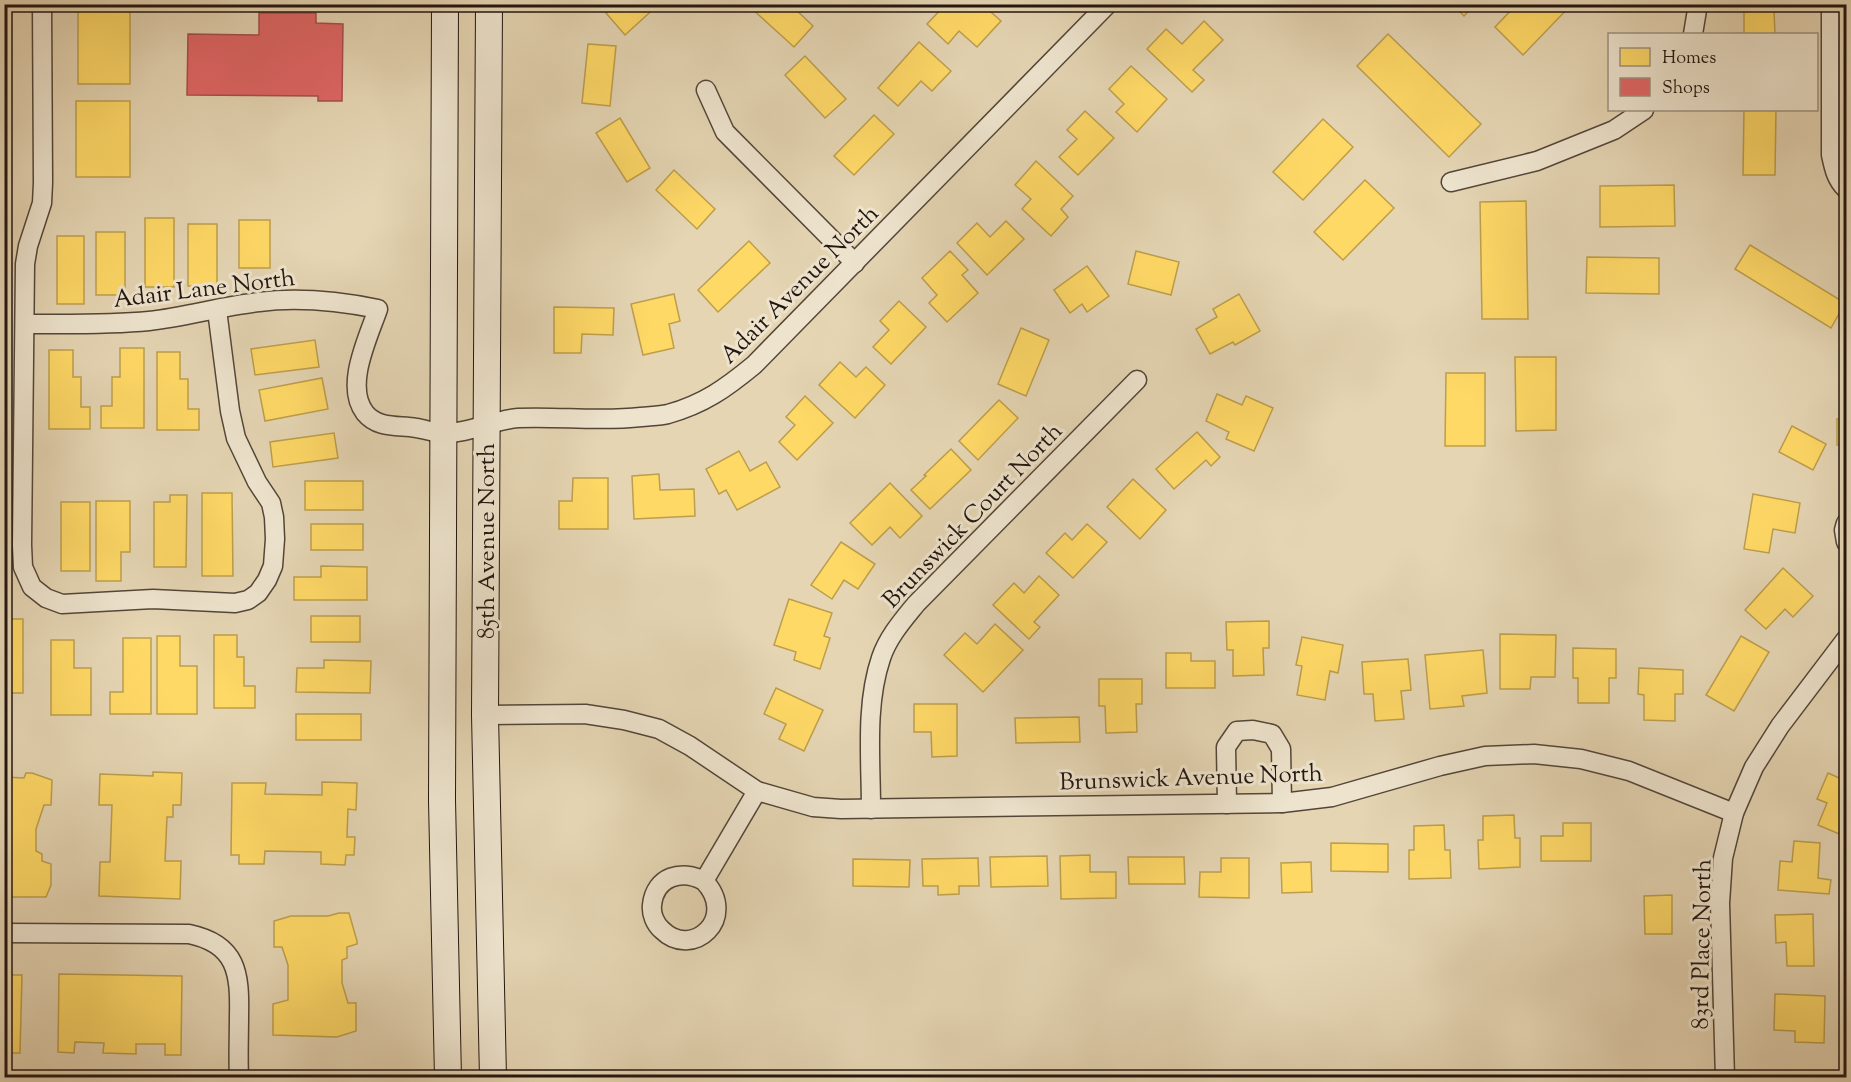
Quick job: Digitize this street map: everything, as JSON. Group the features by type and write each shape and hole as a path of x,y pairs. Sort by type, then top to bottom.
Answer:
{"main road":[{"name":"85th Avenue North","path":"445,4 442,811 448,1077"},
{"name":"85th Avenue North","path":"489,4 485,715 493,1077"},
{"path":"488,216 504,167 507,4"}],"street":[{"path":"42,4 42,203 28,246 25,264 22,545 23,567 33,587 46,598 62,603 153,599 235,603 248,600 258,593 267,580 275,553 274,517 271,503 257,482 236,438 230,411 217,310"},
{"name":"Adair Avenue North","path":"442,434 516,418 628,419 666,415 697,404 728,387 754,365 1108,4"},
{"path":"1693,33 1698,4"},
{"path":"1831,4 1831,155 1837,176 1846,189"},
{"path":"706,90 725,132 855,263"},
{"path":"1451,182 1537,161 1614,130 1642,111"},
{"name":"Adair Lane North","path":"25,324 104,324 151,320 259,302 304,300 348,303 378,309 359,363 356,384 359,402 366,415 378,423 396,427 414,427 442,434"},
{"name":"Brunswick Court North","path":"871,809 873,686 882,656 896,628 916,604 1137,380"},
{"path":"1846,523 1844,530 1846,542"},
{"path":"1734,813 1754,767 1780,726 1846,639"},
{"name":"Brunswick Avenue North","path":"485,715 585,714 660,729 690,746 757,791 813,807 871,809 1282,803 1332,798 1440,766 1485,756 1534,754 1581,759 1629,771 1734,813"},
{"path":"1227,804 1226,747 1237,731 1253,730 1272,734 1281,749 1282,803"},
{"path":"704,881 757,791"},
{"name":"83rd Place North","path":"1725,1077 1720,903 1723,858 1734,813"},
{"path":"4,933 189,934 214,942 229,956 237,972 240,994 239,1077"}],"building: Homes":[{"path":"78,4 130,4 130,84 78,84"},
{"path":"616,4 659,4 625,35 606,13"},
{"path":"754,4 790,4 813,26 794,47 751,8"},
{"path":"946,4 975,4 979,8 983,5 1001,21 977,47 959,31 948,44 927,24"},
{"path":"1452,4 1475,4 1464,16"},
{"path":"1517,4 1572,4 1523,55 1495,27"},
{"path":"1744,11 1774,11 1775,33 1744,33"},
{"path":"1204,21 1223,40 1193,70 1204,80 1192,92 1147,49 1166,29 1182,44"},
{"path":"1388,34 1481,124 1449,157 1357,66"},
{"path":"919,42 951,71 932,91 921,81 898,106 878,88"},
{"path":"588,44 616,46 610,106 582,103"},
{"path":"805,56 846,99 825,118 785,75"},
{"path":"1131,66 1167,99 1137,132 1116,112 1124,104 1109,89"},
{"path":"76,101 130,101 130,177 76,177"},
{"path":"1085,111 1114,138 1078,175 1059,157 1077,139 1067,130"},
{"path":"1744,111 1776,111 1775,175 1743,175"},
{"path":"874,115 894,134 854,175 834,156"},
{"path":"620,118 650,168 627,182 596,133"},
{"path":"1323,119 1353,147 1303,200 1273,172"},
{"path":"1036,161 1073,196 1061,209 1068,217 1051,236 1022,209 1031,199 1015,185"},
{"path":"674,170 715,209 697,229 656,190"},
{"path":"1365,180 1394,208 1343,260 1314,232"},
{"path":"1674,185 1675,226 1600,227 1600,186"},
{"path":"1526,201 1528,319 1482,319 1480,202"},
{"path":"145,218 174,218 174,287 145,287"},
{"path":"239,220 270,220 270,268 239,268"},
{"path":"1006,221 1024,239 987,275 957,243 977,223 990,237"},
{"path":"188,224 217,224 217,286 188,286"},
{"path":"96,232 125,232 125,295 96,295"},
{"path":"57,236 84,236 84,304 57,304"},
{"path":"749,241 770,263 718,312 698,290"},
{"path":"1750,245 1845,303 1831,328 1735,269"},
{"path":"950,251 968,270 962,275 978,293 947,322 929,303 937,295 922,278"},
{"path":"1136,251 1179,262 1171,295 1128,284"},
{"path":"1587,257 1659,258 1659,294 1586,293"},
{"path":"1087,266 1109,296 1087,312 1082,304 1070,313 1054,290"},
{"path":"674,294 680,321 669,324 674,348 643,355 631,304"},
{"path":"1239,294 1260,331 1235,345 1233,342 1210,354 1196,329 1217,317 1213,309"},
{"path":"899,301 926,327 891,364 873,347 889,330 880,321"},
{"path":"554,307 614,308 613,335 582,334 581,353 554,353"},
{"path":"1021,328 1049,340 1026,396 998,384"},
{"path":"315,340 319,367 255,375 251,349"},
{"path":"120,348 144,348 144,428 101,428 101,406 112,406 112,377 120,377"},
{"path":"49,350 73,350 73,377 81,377 81,407 90,407 90,429 49,429"},
{"path":"157,352 180,352 180,379 188,379 188,409 199,409 199,430 157,430"},
{"path":"1515,357 1556,357 1556,430 1516,431"},
{"path":"840,362 856,377 866,367 885,385 855,418 819,385"},
{"path":"1446,373 1485,373 1485,446 1445,446"},
{"path":"322,378 328,409 265,421 259,390"},
{"path":"1217,394 1242,405 1246,396 1273,408 1254,451 1226,439 1229,432 1206,421"},
{"path":"805,396 833,423 797,460 779,442 795,425 786,417"},
{"path":"999,400 1018,418 978,460 959,441"},
{"path":"1846,418 1846,445 1837,445 1837,419"},
{"path":"1792,426 1826,444 1813,470 1779,452"},
{"path":"1197,432 1220,457 1211,466 1206,460 1174,489 1156,469"},
{"path":"334,433 338,458 273,467 270,442"},
{"path":"951,449 971,470 930,509 911,490"},
{"path":"739,451 750,471 766,462 780,487 737,510 726,490 719,494 706,469"},
{"path":"659,474 660,490 694,489 695,516 634,519 632,476"},
{"path":"573,478 608,478 608,529 559,529 559,501 572,501"},
{"path":"1133,479 1166,510 1140,539 1107,507"},
{"path":"305,481 363,481 363,510 305,510"},
{"path":"890,483 922,516 900,538 890,527 872,545 850,523"},
{"path":"202,493 232,493 233,576 202,576"},
{"path":"1753,494 1800,503 1795,533 1773,529 1769,553 1744,549"},
{"path":"170,495 187,495 186,567 154,567 154,502 170,502"},
{"path":"96,501 130,501 130,552 121,552 121,581 96,581"},
{"path":"61,502 90,502 90,571 61,571"},
{"path":"311,524 363,524 363,550 311,550"},
{"path":"1087,524 1107,542 1073,578 1046,553 1065,533 1072,540"},
{"path":"841,542 875,564 858,589 844,580 832,599 811,585"},
{"path":"321,566 367,567 367,600 294,600 294,577 321,577"},
{"path":"1783,568 1813,596 1793,617 1785,609 1766,629 1745,610"},
{"path":"1039,576 1059,595 1034,622 1040,627 1029,639 993,605 1014,583 1024,593"},
{"path":"789,599 832,613 824,636 830,638 820,669 794,660 796,652 774,645"},
{"path":"311,616 360,616 360,642 311,642"},
{"path":"4,619 23,619 23,693 4,693"},
{"path":"1269,621 1269,648 1263,648 1264,675 1233,676 1233,650 1227,650 1226,622"},
{"path":"995,624 1023,650 983,692 944,655 965,633 977,644"},
{"path":"1500,634 1556,635 1555,677 1531,677 1530,689 1500,689"},
{"path":"214,635 237,635 237,657 244,657 244,686 255,686 255,708 214,708"},
{"path":"157,636 180,636 180,666 197,666 197,714 157,714"},
{"path":"1741,636 1769,652 1734,711 1706,695"},
{"path":"1302,637 1343,645 1338,673 1330,671 1325,700 1297,695 1302,666 1296,665"},
{"path":"123,638 151,638 151,714 110,714 110,692 123,692"},
{"path":"51,640 74,640 74,668 91,668 91,715 51,715"},
{"path":"1573,648 1616,649 1616,678 1609,678 1609,703 1578,703 1578,678 1573,678"},
{"path":"1483,650 1487,693 1462,696 1464,706 1430,709 1425,655"},
{"path":"1166,653 1191,653 1191,661 1215,661 1215,688 1166,688"},
{"path":"1408,659 1411,690 1401,691 1404,719 1375,721 1373,694 1364,694 1362,662"},
{"path":"324,660 371,661 370,693 296,692 297,668 324,668"},
{"path":"1639,668 1683,670 1683,694 1675,694 1675,721 1644,720 1644,695 1638,694"},
{"path":"1099,679 1142,679 1142,704 1136,704 1137,732 1106,733 1105,706 1099,706"},
{"path":"776,688 823,710 804,751 779,739 786,724 764,714"},
{"path":"914,704 957,704 957,756 932,757 931,732 914,732"},
{"path":"296,714 361,714 361,740 296,740"},
{"path":"1079,717 1080,742 1016,743 1015,718"},
{"path":"153,772 182,773 181,805 173,805 173,817 167,817 165,861 181,861 180,899 99,896 100,862 110,862 112,805 99,805 100,774 153,776"},
{"path":"26,773 52,780 51,805 44,805 36,829 36,851 42,854 42,861 51,864 51,885 46,897 4,897 4,777 24,778"},
{"path":"1828,773 1846,781 1844,836 1818,825 1827,803 1817,799"},
{"path":"322,782 357,783 356,810 348,809 347,837 355,837 354,855 346,855 345,865 321,864 321,852 265,851 264,864 239,864 239,855 231,855 232,783 266,783 265,794 322,795"},
{"path":"1514,815 1515,838 1520,838 1520,867 1479,869 1478,840 1483,840 1483,816"},
{"path":"1563,823 1591,823 1591,861 1541,861 1541,836 1563,836"},
{"path":"1444,825 1445,850 1450,850 1451,878 1409,879 1409,850 1414,850 1414,826"},
{"path":"1794,841 1820,843 1818,878 1831,880 1829,894 1778,890 1780,861 1792,862"},
{"path":"1331,843 1388,844 1388,872 1331,871"},
{"path":"1090,855 1090,872 1116,872 1116,898 1061,899 1060,856"},
{"path":"1047,856 1048,886 991,887 990,857"},
{"path":"1128,857 1184,857 1185,884 1129,884"},
{"path":"978,858 979,886 959,886 959,894 938,895 938,886 923,886 922,859"},
{"path":"1221,858 1249,858 1249,898 1199,897 1200,872 1221,872"},
{"path":"853,859 910,860 909,887 853,886"},
{"path":"1311,862 1312,892 1282,893 1281,863"},
{"path":"1672,895 1672,934 1645,934 1644,896"},
{"path":"349,913 357,941 357,944 347,947 347,958 342,960 342,983 348,1003 356,1003 356,1031 337,1037 273,1035 273,1004 288,1000 288,965 282,947 274,947 274,921 291,916 328,916"},
{"path":"1813,914 1814,966 1787,966 1786,942 1776,943 1775,915"},
{"path":"59,974 182,976 181,1055 165,1055 165,1044 136,1044 136,1054 103,1053 104,1043 75,1042 74,1053 58,1052"},
{"path":"4,975 22,975 20,1053 4,1053"},
{"path":"1775,994 1825,996 1824,1043 1795,1042 1795,1031 1774,1030"}],"building: Shops":[{"path":"259,13 316,13 316,23 343,24 342,101 318,101 318,96 187,95 188,34 259,35"}]}
